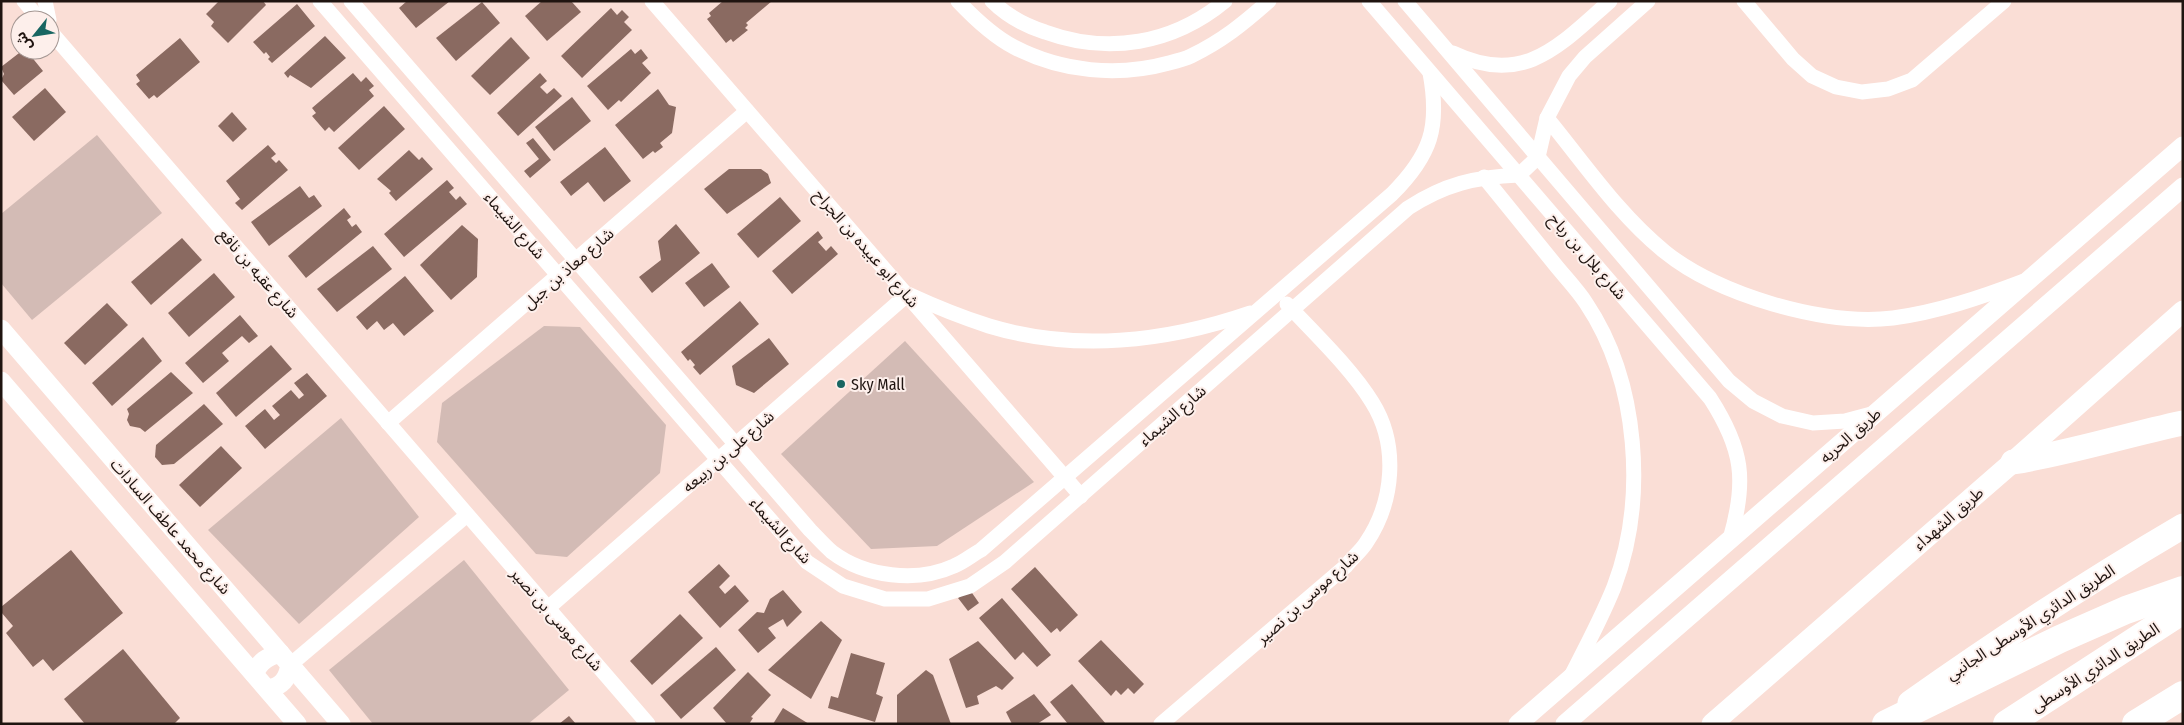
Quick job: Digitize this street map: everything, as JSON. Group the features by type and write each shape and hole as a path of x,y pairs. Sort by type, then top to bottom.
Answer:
{"highway":[{"path":"2013,462 2044,457 2183,423"},
{"name":"الطريق الدائري الأوسطى الجانبي","path":"1882,724 2030,619 2112,567 2183,526"},
{"path":"1886,724 2060,639 2126,610 2183,590"},
{"name":"الطريق الدائري الأوسطى","path":"2007,724 2183,610"},
{"path":"2136,724 2183,695"}],"main road":[{"name":"طريق الشهداء","path":"1712,724 2183,311"}],"street":[{"name":"شارع الشيماء","path":"320,1 807,562 843,586 885,599 928,599 970,586 1005,562 1408,208 1444,188 1484,177 1518,175"},
{"name":"شارع الشيماء","path":"350,1 810,530 833,552 861,568 892,576 923,575 954,566 981,550 1392,194 1411,175 1425,152 1433,126 1435,99 1430,73"},
{"name":"شارع ابو عبيده بن الجراح","path":"652,1 908,294 1081,496"},
{"path":"958,1 976,21 1014,47 1056,64 1101,72 1146,69 1189,57 1229,35 1269,1"},
{"path":"992,1 1030,27 1066,40 1104,45 1143,42 1180,30 1214,11 1225,1"},
{"path":"1357,1 1371,3"},
{"name":"شارع بلال بن رباح","path":"1405,1 1729,380 1753,402 1782,416 1813,422 1845,422 1876,413"},
{"path":"1446,50 1470,62 1496,66 1522,64 1547,54 1610,1"},
{"path":"1518,175 1538,157 1547,118 1569,76 1584,57 1648,1"},
{"path":"1744,1 1793,59 1812,76 1836,87 1862,92 1888,89 1912,80 1933,64 2004,1"},
{"name":"شارع بلال بن رباح","path":"1371,3 1710,398 1726,423 1737,451 1741,481 1738,510 1730,539"},
{"name":"شارع عقبه بن نافع","path":"60,38 467,515"},
{"name":"شارع معاذ بن جبل","path":"388,423 747,111"},
{"path":"1547,118 1629,218 1665,252 1706,278 1750,297 1796,311 1834,316 1892,318 1986,296 2030,279"},
{"name":"طريق الحريه","path":"1518,724 2183,146"},
{"path":"1484,177 1587,304 1609,348 1625,394 1633,442 1634,491 1628,540 1614,587 1570,678 1590,702"},
{"name":"طريق الحريه","path":"1565,724 2183,187"},
{"path":"2126,196 2146,219"},
{"path":"908,294 947,311 990,326 1035,336 1080,341 1126,341 1170,336 1215,325 1258,310"},
{"name":"شارع على بن ربيعه","path":"548,608 908,294"},
{"name":"شارع موسى بن نصير","path":"1161,724 1346,566 1366,544 1380,518 1389,489 1390,459 1385,430 1373,403 1355,379 1277,294"},
{"name":"شارع محمد عاطف السادات","path":"1,329 341,724"},
{"name":"شارع محمد عاطف السادات","path":"1,381 297,724"},
{"path":"254,674 260,663 269,656 285,659 467,515"},
{"name":"شارع موسى بن نصير","path":"467,515 648,724"},
{"path":"268,689 280,686 288,677 285,659"}],"shaded area":[{"path":"97,135 162,213 32,320 1,283 1,214"},
{"path":"544,326 580,327 666,425 660,473 567,557 536,554 437,442 442,403"},
{"path":"905,341 1034,482 937,546 871,549 781,454"},
{"path":"341,418 419,517 299,624 208,530"},
{"path":"464,560 569,690 528,724 373,724 329,670"}],"building":[{"path":"219,1 263,1 266,5 228,43 211,26 214,22 206,14"},
{"path":"407,1 450,1 416,28 399,8"},
{"path":"542,1 571,1 581,12 547,41 525,16"},
{"path":"723,1 772,1 746,23 748,25 745,28 748,30 733,42 731,39 726,43 707,19 711,16 709,13"},
{"path":"482,2 500,23 456,61 436,38"},
{"path":"297,4 315,26 272,63 268,59 270,57 266,52 264,54 253,42"},
{"path":"611,8 617,15 622,10 629,17 624,22 632,30 582,78 561,56"},
{"path":"325,36 346,58 311,88 290,75 288,78 284,73"},
{"path":"511,37 530,58 490,95 471,76"},
{"path":"180,38 200,62 157,98 154,95 149,99 136,84 140,81 136,75"},
{"path":"631,49 635,54 641,49 648,58 642,63 651,73 621,102 619,100 608,110 587,86"},
{"path":"10,60 34,60 43,71 14,95 1,80 4,74 1,67"},
{"path":"353,73 361,82 366,77 374,86 369,90 374,96 334,132 329,127 325,131 312,116 316,113 312,108"},
{"path":"540,73 547,81 540,87 547,94 554,88 562,96 518,136 497,113"},
{"path":"45,88 66,112 34,141 12,117"},
{"path":"658,89 669,105 676,107 672,133 660,143 663,147 655,153 653,151 643,159 615,125"},
{"path":"572,97 591,121 554,151 535,127"},
{"path":"384,106 405,129 359,170 338,148"},
{"path":"232,112 247,129 233,142 218,126"},
{"path":"533,138 551,160 530,178 524,171 539,159 526,143"},
{"path":"268,145 276,154 271,158 276,163 279,160 288,170 242,210 235,203 240,199 226,181"},
{"path":"605,147 631,181 604,202 588,182 571,196 560,182"},
{"path":"409,150 419,160 422,157 433,169 396,201 389,193 391,191 377,179"},
{"path":"729,169 761,169 768,174 771,183 727,214 704,189"},
{"path":"447,180 454,188 449,192 456,200 460,196 467,204 404,257 384,234"},
{"path":"300,186 309,198 314,195 322,206 269,246 251,222"},
{"path":"780,197 801,221 758,258 737,234"},
{"path":"344,208 351,217 347,220 352,227 356,224 362,232 306,278 288,256"},
{"path":"676,224 700,253 652,293 639,277 661,260 658,241"},
{"path":"462,225 478,239 477,277 451,300 420,265"},
{"path":"818,231 823,238 818,242 826,251 831,246 838,254 792,294 772,271"},
{"path":"182,238 202,260 151,305 131,282"},
{"path":"373,246 392,269 337,312 317,289"},
{"path":"712,263 730,287 704,307 685,283"},
{"path":"214,273 235,297 189,337 168,313"},
{"path":"405,276 434,311 404,336 393,323 384,330 377,321 367,330 356,317"},
{"path":"740,301 759,324 700,375 693,367 695,365 690,359 688,361 681,352"},
{"path":"107,303 128,325 85,365 64,343"},
{"path":"240,315 258,336 249,343 242,336 222,353 229,361 203,383 185,363"},
{"path":"143,337 162,361 112,406 92,383"},
{"path":"769,338 789,364 754,393 736,385 732,366"},
{"path":"271,345 292,369 236,417 216,393"},
{"path":"171,372 193,393 145,432 140,428 130,426 127,420 129,414 127,409"},
{"path":"307,373 327,396 265,449 245,426 265,409 274,420 280,415 272,406 291,390 299,399 304,395 294,383"},
{"path":"204,404 223,424 174,464 162,465 155,457 156,445"},
{"path":"221,446 242,468 200,507 179,485"},
{"path":"71,550 123,613 53,671 43,659 33,667 6,633 13,626 1,612 1,607"},
{"path":"719,564 730,576 719,587 725,594 735,585 749,601 720,628 688,592"},
{"path":"1035,567 1078,615 1060,632 1057,628 1051,633 1011,589"},
{"path":"783,590 802,612 787,627 783,619 768,628 776,638 758,653 738,630 757,612 764,613 770,599"},
{"path":"970,590 979,603 968,611 958,598"},
{"path":"1002,598 1051,655 1037,667 1023,652 1015,660 979,618"},
{"path":"680,614 703,638 652,685 630,661"},
{"path":"821,621 842,640 811,699 768,670"},
{"path":"1101,640 1144,684 1134,694 1128,688 1121,695 1116,690 1111,696 1078,661"},
{"path":"978,641 1014,678 1002,690 996,686 977,696 979,704 966,708 949,659"},
{"path":"716,647 736,670 681,719 660,695"},
{"path":"123,649 180,718 174,724 85,724 64,699"},
{"path":"851,653 885,663 876,694 883,697 875,722 828,708 831,696 838,698"},
{"path":"926,670 933,675 951,724 897,724 897,695"},
{"path":"748,672 771,695 751,717 753,718 749,724 727,724 713,708"},
{"path":"1072,684 1106,724 1068,724 1050,702"},
{"path":"1034,694 1051,715 1037,724 1012,724 1006,712"},
{"path":"783,708 809,724 773,724"},
{"path":"569,716 576,724 559,724"}],"place":[{"name":"Sky Mall","path":"841,384"}]}
